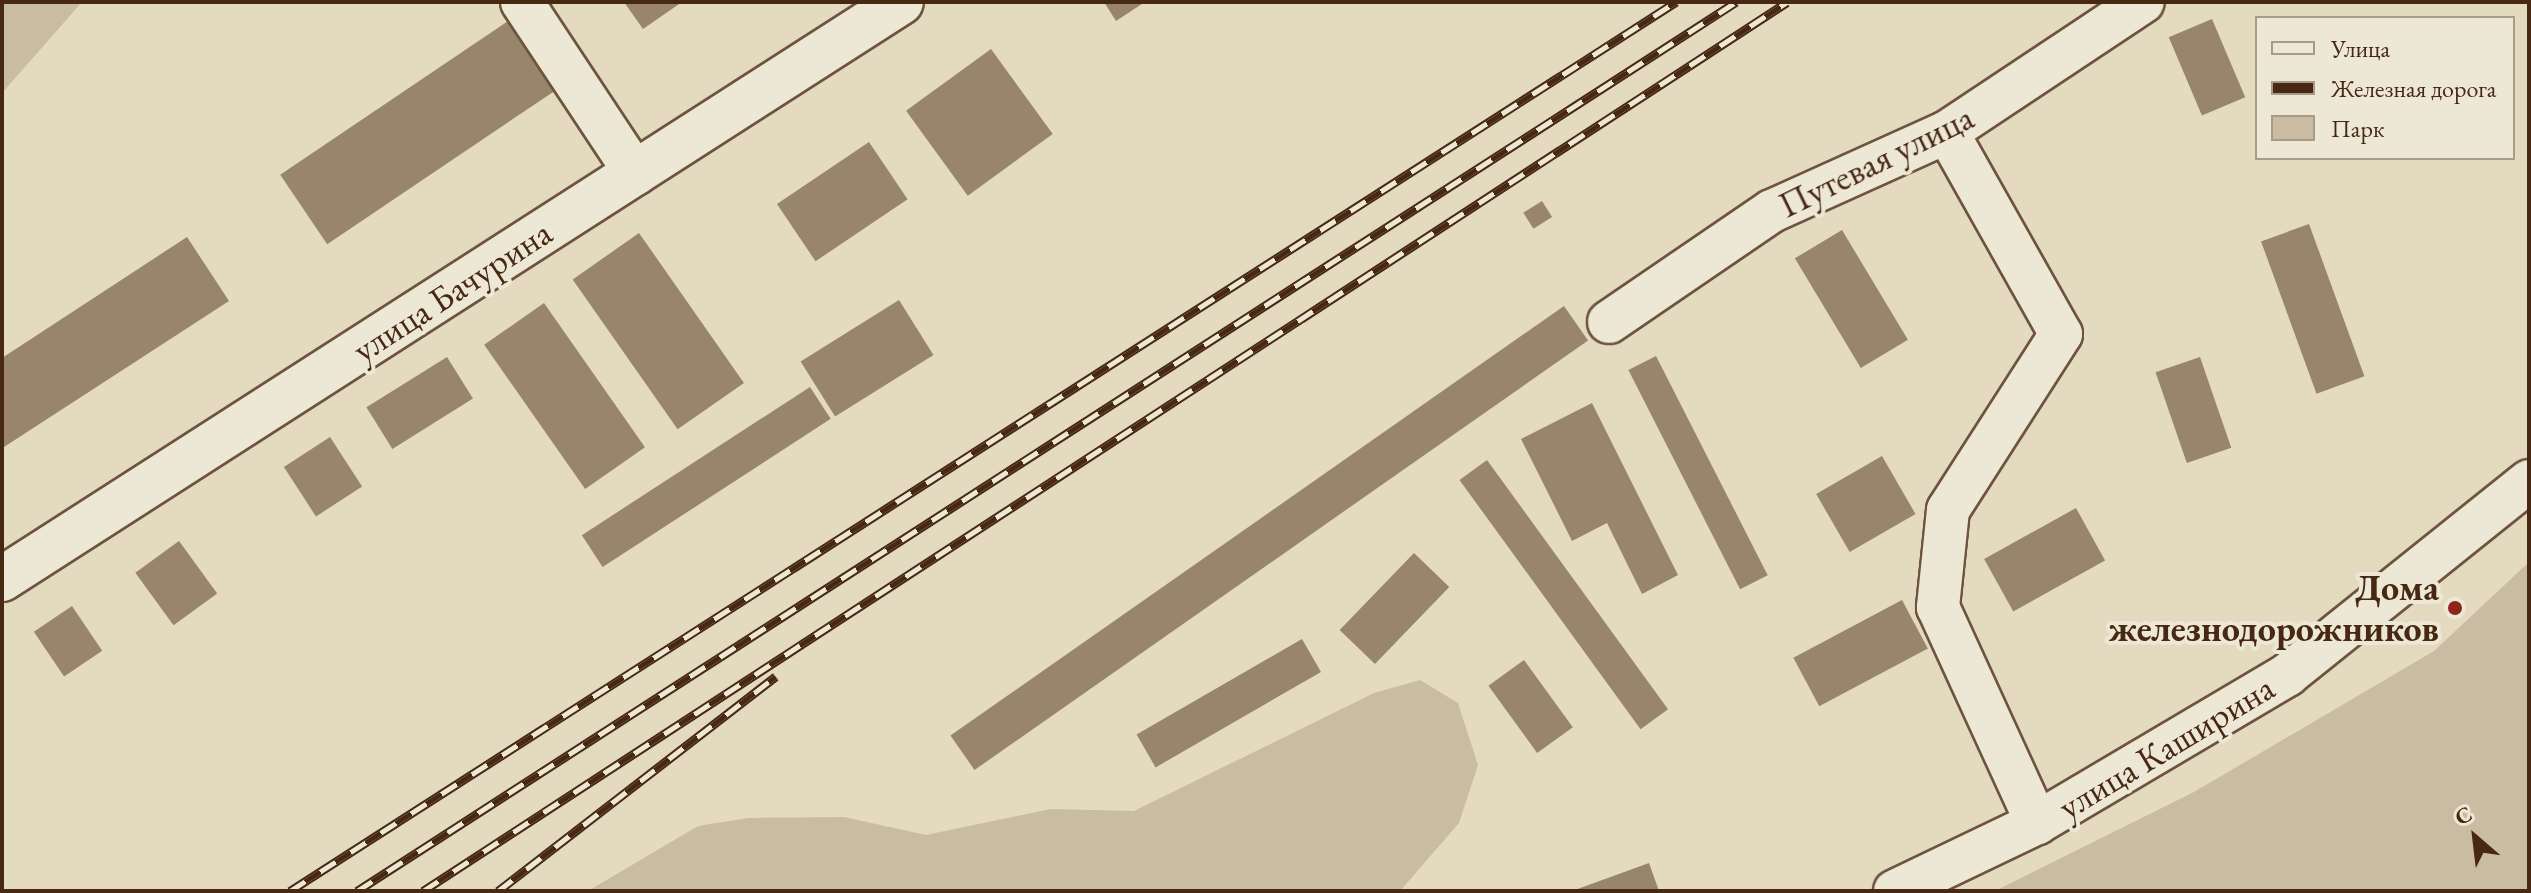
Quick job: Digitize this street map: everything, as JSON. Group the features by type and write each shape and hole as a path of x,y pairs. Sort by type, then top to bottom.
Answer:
{"street":[{"path":"522,2 636,174"},
{"name":"улица Бачурина","path":"2,579 901,2"},
{"name":"Путевая улица","path":"1609,322 1772,211 1947,132 2143,2"},
{"path":"1947,132 2061,334 1948,510 1938,607 2037,823"},
{"name":"улица Каширина","path":"1895,891 2037,823 2287,675 2529,481"}],"green space":[{"path":"2,2 82,2 2,93"},
{"path":"2529,562 2529,891 1995,891 2194,792 2434,651"},
{"path":"1420,680 1458,703 1478,765 1459,823 1400,891 588,891 698,826 748,818 844,817 926,835 1051,809 1134,811 1374,693"}],"building":[{"path":"624,2 682,2 643,29"},
{"path":"1104,2 1145,2 1116,21"},
{"path":"514,17 561,87 327,244 280,175"},
{"path":"2212,19 2245,97 2202,116 2169,37"},
{"path":"991,49 1053,134 968,196 906,111"},
{"path":"869,142 908,199 816,261 777,204"},
{"path":"1542,201 1552,217 1533,229 1523,213"},
{"path":"2309,224 2364,376 2316,394 2261,241"},
{"path":"1842,230 1908,340 1861,368 1795,258"},
{"path":"639,233 744,383 678,429 573,279"},
{"path":"187,237 229,301 4,447 2,358"},
{"path":"899,300 933,355 835,417 801,361"},
{"path":"544,303 645,447 585,489 484,345"},
{"path":"1564,306 1588,340 975,770 950,736"},
{"path":"1656,356 1768,575 1740,589 1628,370"},
{"path":"447,357 473,399 392,449 366,407"},
{"path":"2200,357 2231,448 2187,463 2156,372"},
{"path":"810,387 831,419 603,567 582,535"},
{"path":"1592,403 1678,575 1642,594 1607,523 1572,541 1521,439"},
{"path":"330,437 362,486 316,516 284,467"},
{"path":"1882,456 1916,514 1850,552 1816,494"},
{"path":"1487,460 1668,709 1641,729 1459,480"},
{"path":"2076,508 2105,560 2013,611 1984,559"},
{"path":"179,541 217,594 174,625 135,573"},
{"path":"1414,553 1449,587 1375,664 1340,630"},
{"path":"1902,600 1928,649 1819,706 1793,658"},
{"path":"72,606 102,651 64,676 34,632"},
{"path":"1302,639 1321,672 1156,767 1137,735"},
{"path":"1524,660 1573,727 1537,753 1488,686"},
{"path":"1649,863 1659,891 1572,891"}],"railway":[{"path":"290,891 1676,2"},
{"path":"357,891 1736,2"},
{"path":"423,891 1787,2"},
{"path":"498,891 776,676"}],"place":[{"name":"Дома железнодорожников","path":"2455,608"}]}
